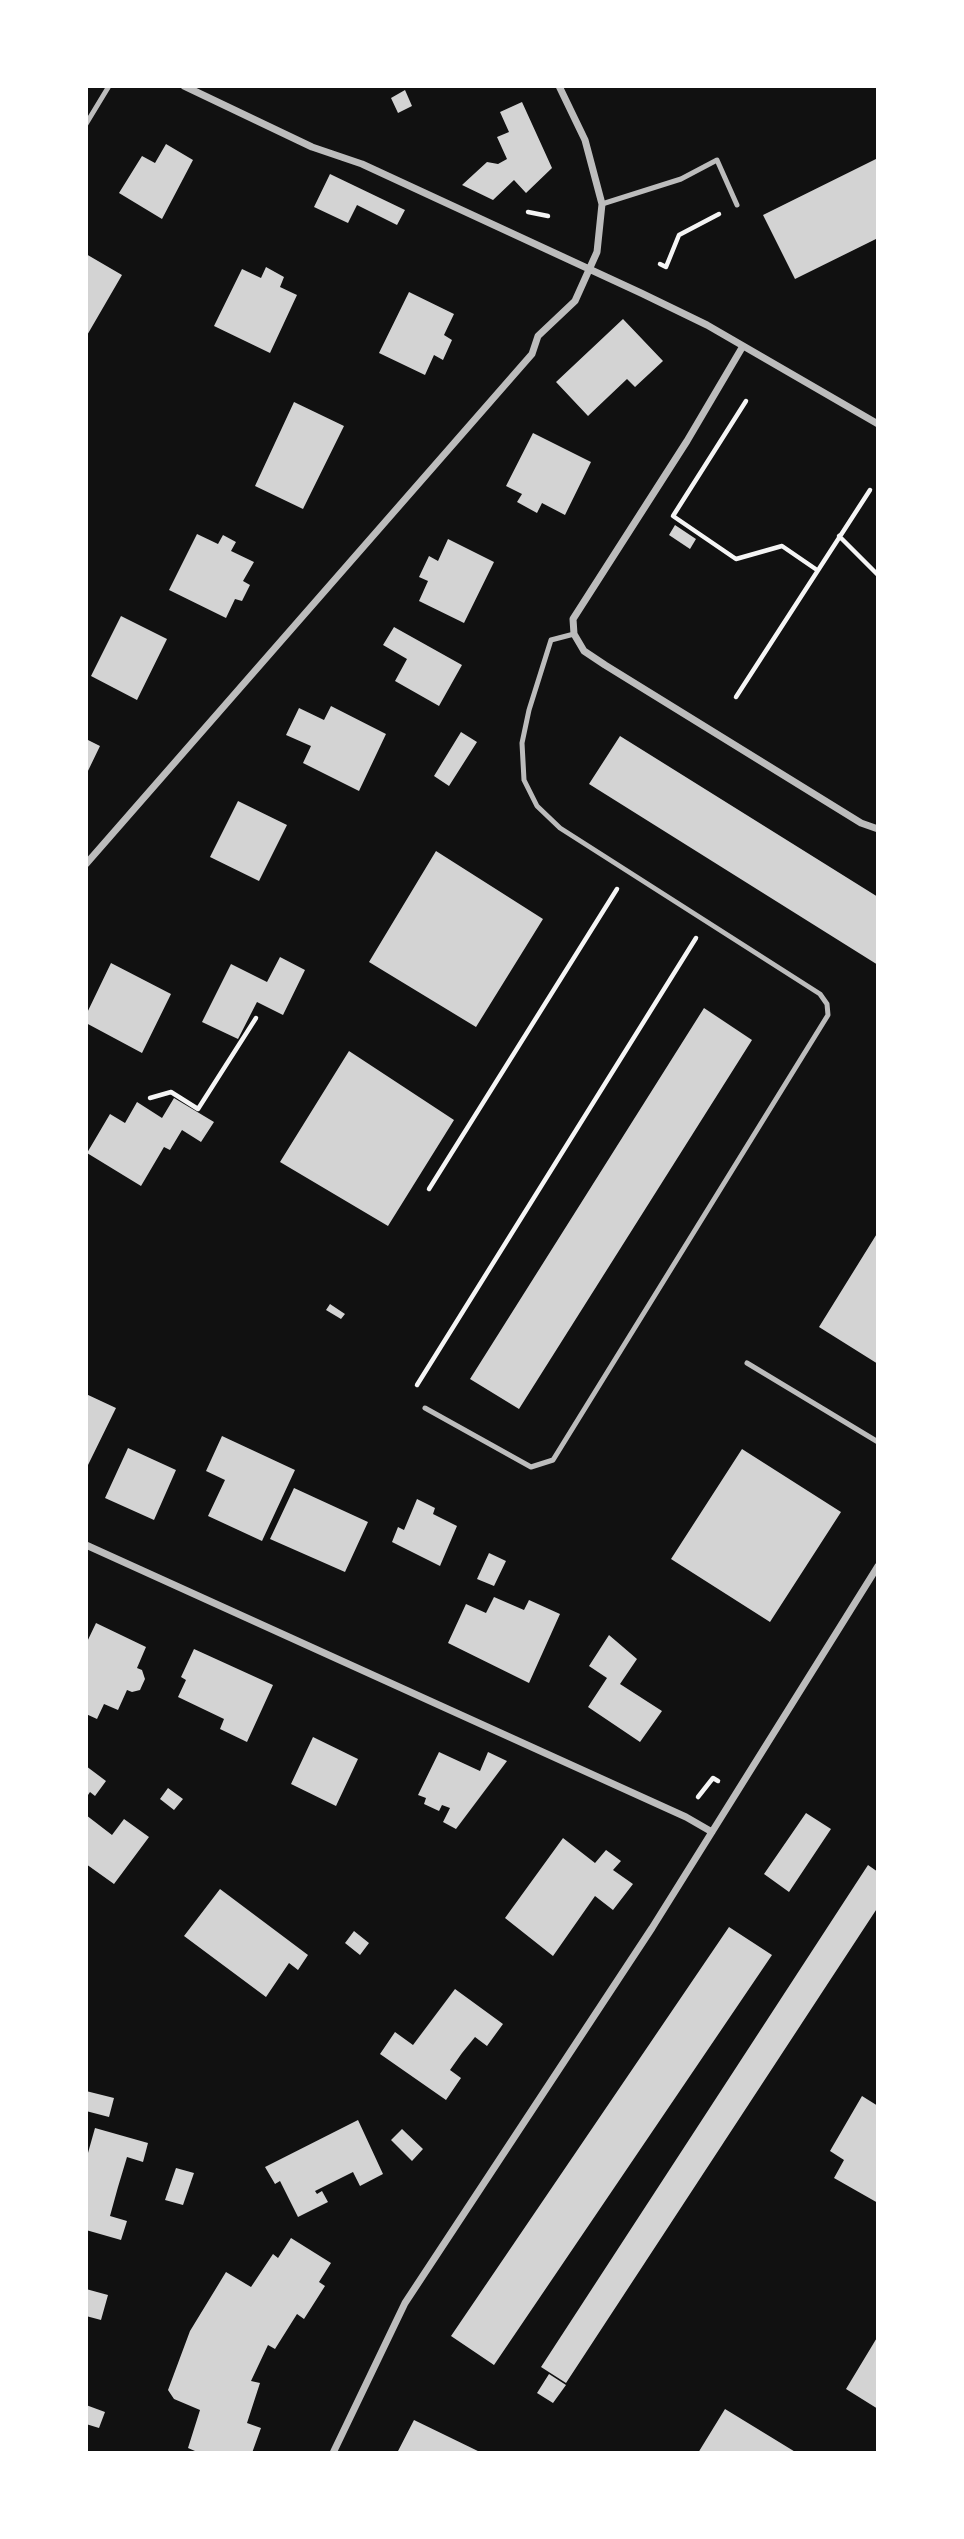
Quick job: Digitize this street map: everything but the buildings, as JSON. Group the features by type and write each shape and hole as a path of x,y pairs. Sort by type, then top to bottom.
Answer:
{"street":[{"path":"184,86 312,147 362,164 592,270 743,346 878,424"},
{"path":"86,864 532,354 538,336 575,301 592,270 601,240 602,204 585,140 559,86"},
{"path":"743,346 687,441 573,619 574,634 584,651 605,665 861,823 878,829"},
{"path":"86,1545 686,1817 712,1832"},
{"path":"333,2453 405,2303 712,1832 878,1566"}],"lane":[{"path":"86,124 109,86"},
{"path":"602,204 681,179 717,160 737,205"},
{"path":"425,1408 531,1467 553,1460 828,1015 827,1004 820,994 560,828 537,806 524,780 524,732 551,640 574,634"},
{"path":"747,1363 878,1442"}],"path":[{"path":"660,264 666,267 679,235 737,205"},
{"path":"521,211 548,216"},
{"path":"746,401 673,516 736,559 782,546 817,570"},
{"path":"736,697 870,490"},
{"path":"839,536 878,575"},
{"path":"429,1189 629,871"},
{"path":"425,1408 415,1388 707,920"},
{"path":"150,1098 171,1092 198,1109 256,1018"},
{"path":"696,1800 713,1778"}]}
